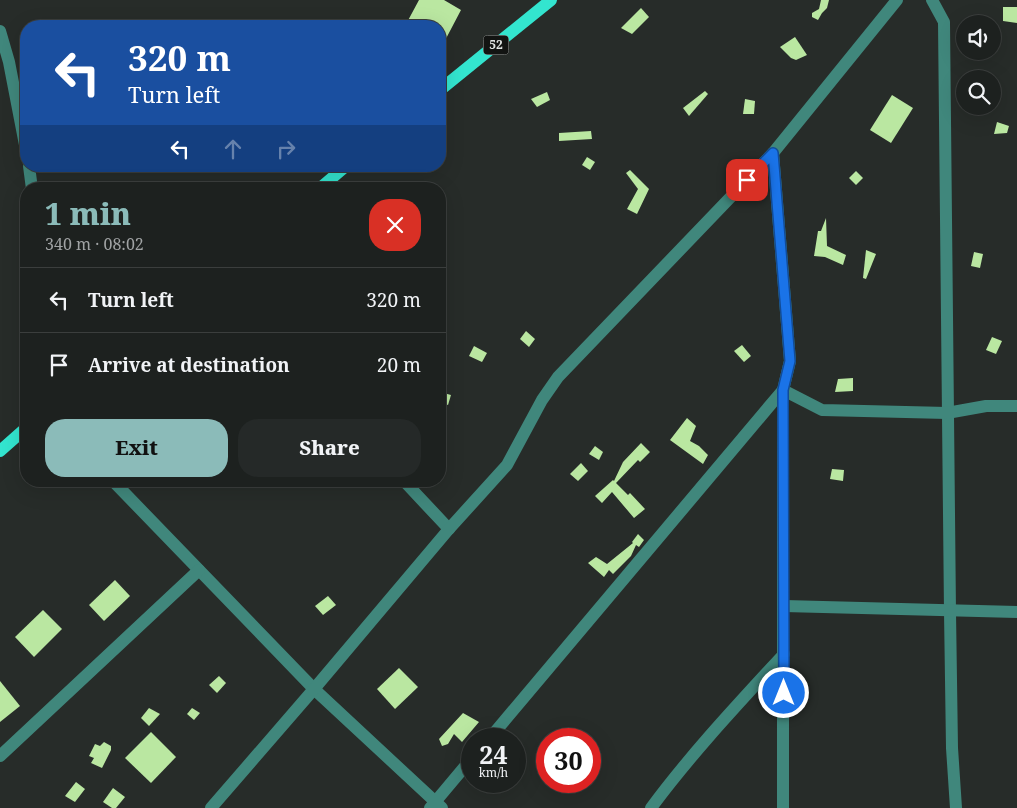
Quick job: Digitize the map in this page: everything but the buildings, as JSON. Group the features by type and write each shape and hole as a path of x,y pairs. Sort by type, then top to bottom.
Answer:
{"main road":[{"name":"52","path":"446,85 551,0"},
{"path":"327,182 339,172"},
{"path":"0,451 20,433"}],"street":[{"path":"211,808 449,529 507,465 542,400 558,377 773,153 897,0"},
{"path":"932,0 944,22 952,748 956,808"},
{"path":"0,31 9,62 20,119"},
{"path":"773,153 790,361 783,390 783,808"},
{"path":"783,390 822,410 947,413 986,406 1017,406"},
{"path":"498,728 783,390"},
{"path":"119,487 314,689 436,806 461,773"},
{"path":"410,487 449,529"},
{"path":"0,756 199,570"},
{"path":"784,606 950,612 1017,612"},
{"path":"651,808 667,786 721,723 784,654"}],"route":[{"path":"747,180 773,153 790,361 783,390 784,693"}]}
